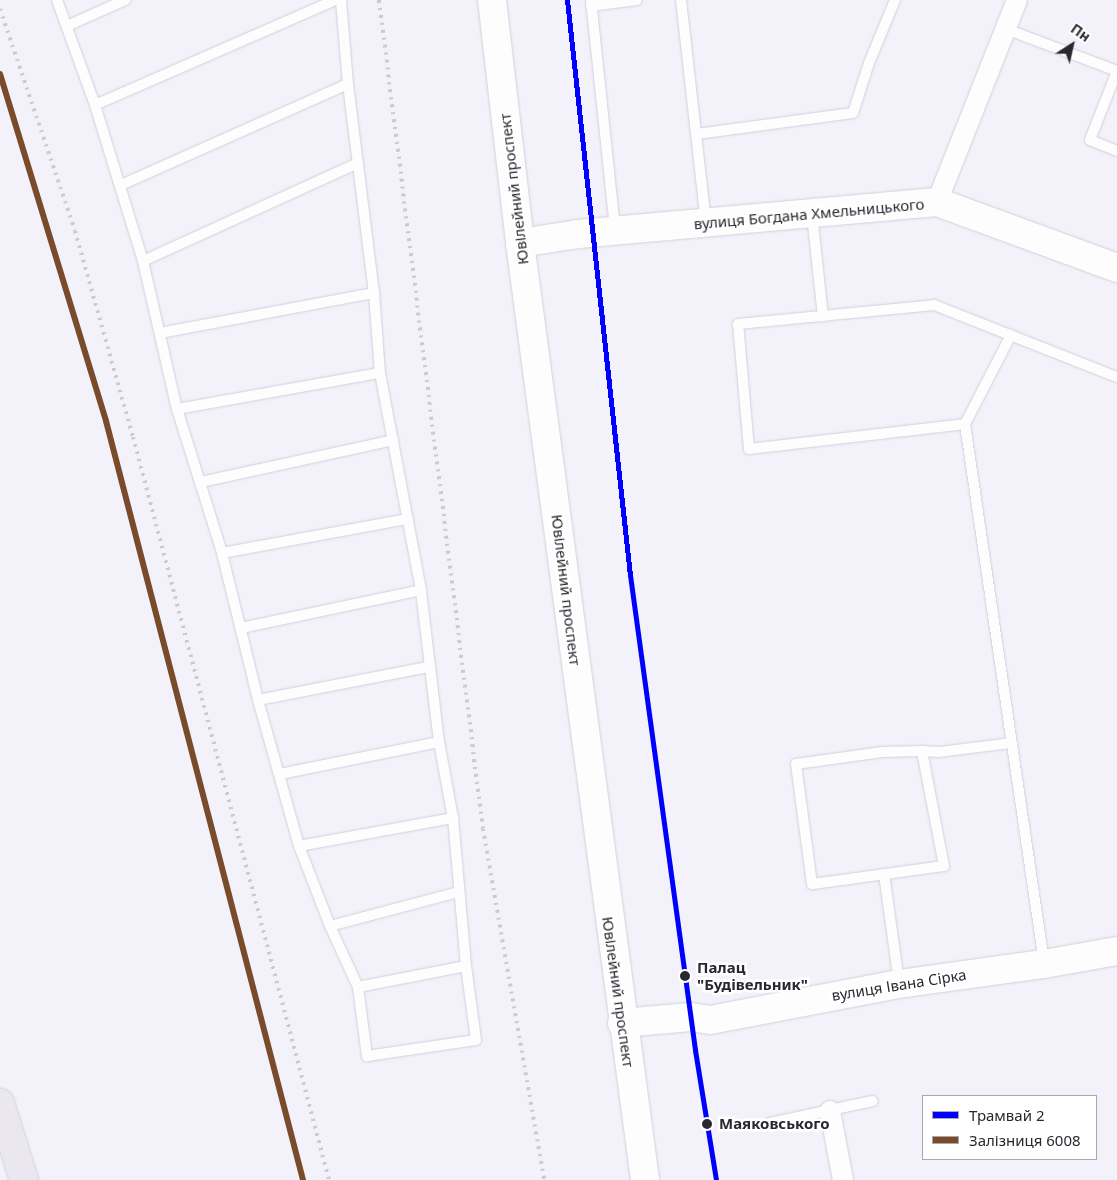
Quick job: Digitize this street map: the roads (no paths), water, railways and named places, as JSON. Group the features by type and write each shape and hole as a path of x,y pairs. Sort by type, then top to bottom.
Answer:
{"main road":[{"name":"Ювілейний проспект","path":"492,0 520,242 622,1023 645,1180"},
{"name":"вулиця Богдана Хмельницького","path":"520,242 615,231 937,202 1117,268"},
{"name":"вулиця Івана Сірка","path":"622,1023 690,1017 710,1020 899,984 1044,964 1117,951"},
{"path":"2,1118 24,1180"}],"street":[{"path":"937,202 1017,0"},
{"path":"830,1111 843,1180"}],"lane":[{"path":"57,0 95,105 143,261 177,409 202,482 222,553 258,700 299,846 330,926 358,987 367,1056 476,1040 466,966 453,818 428,667 422,590 380,373 374,293 348,84 340,0"},
{"path":"67,26 125,0"},
{"path":"95,105 335,0"},
{"path":"615,231 591,3 637,0"},
{"path":"681,0 706,224"},
{"path":"697,134 853,113 869,63 895,0"},
{"path":"1006,29 1117,71 1090,140 1117,151"},
{"path":"121,185 348,84"},
{"path":"143,261 358,163"},
{"path":"812,214 823,316"},
{"path":"160,333 374,293"},
{"path":"965,424 750,449 738,324 934,305 1117,377"},
{"path":"1010,335 965,424 1044,964"},
{"path":"177,409 380,373"},
{"path":"202,482 393,440"},
{"path":"222,553 408,519"},
{"path":"241,628 422,590"},
{"path":"258,700 428,667"},
{"path":"280,774 439,742"},
{"path":"922,751 944,866 812,884 796,764 882,752 922,751 938,752 1011,742"},
{"path":"299,846 453,818"},
{"path":"884,874 899,984"},
{"path":"330,926 459,892"},
{"path":"358,987 466,966"},
{"path":"770,1123 873,1101"}],"railway":[{"path":"379,0 483,829 544,1180"},
{"path":"0,9 75,231 133,437 329,1180"}],"tram line":[{"name":"2","path":"567,0 630,575 695,1050 716,1180"}],"rail line":[{"name":"6008","path":"0,74 106,421 303,1180"}],"place":[{"name":"Палац \"Будівельник\"","path":"685,976"},
{"name":"Маяковського","path":"707,1124"}]}
